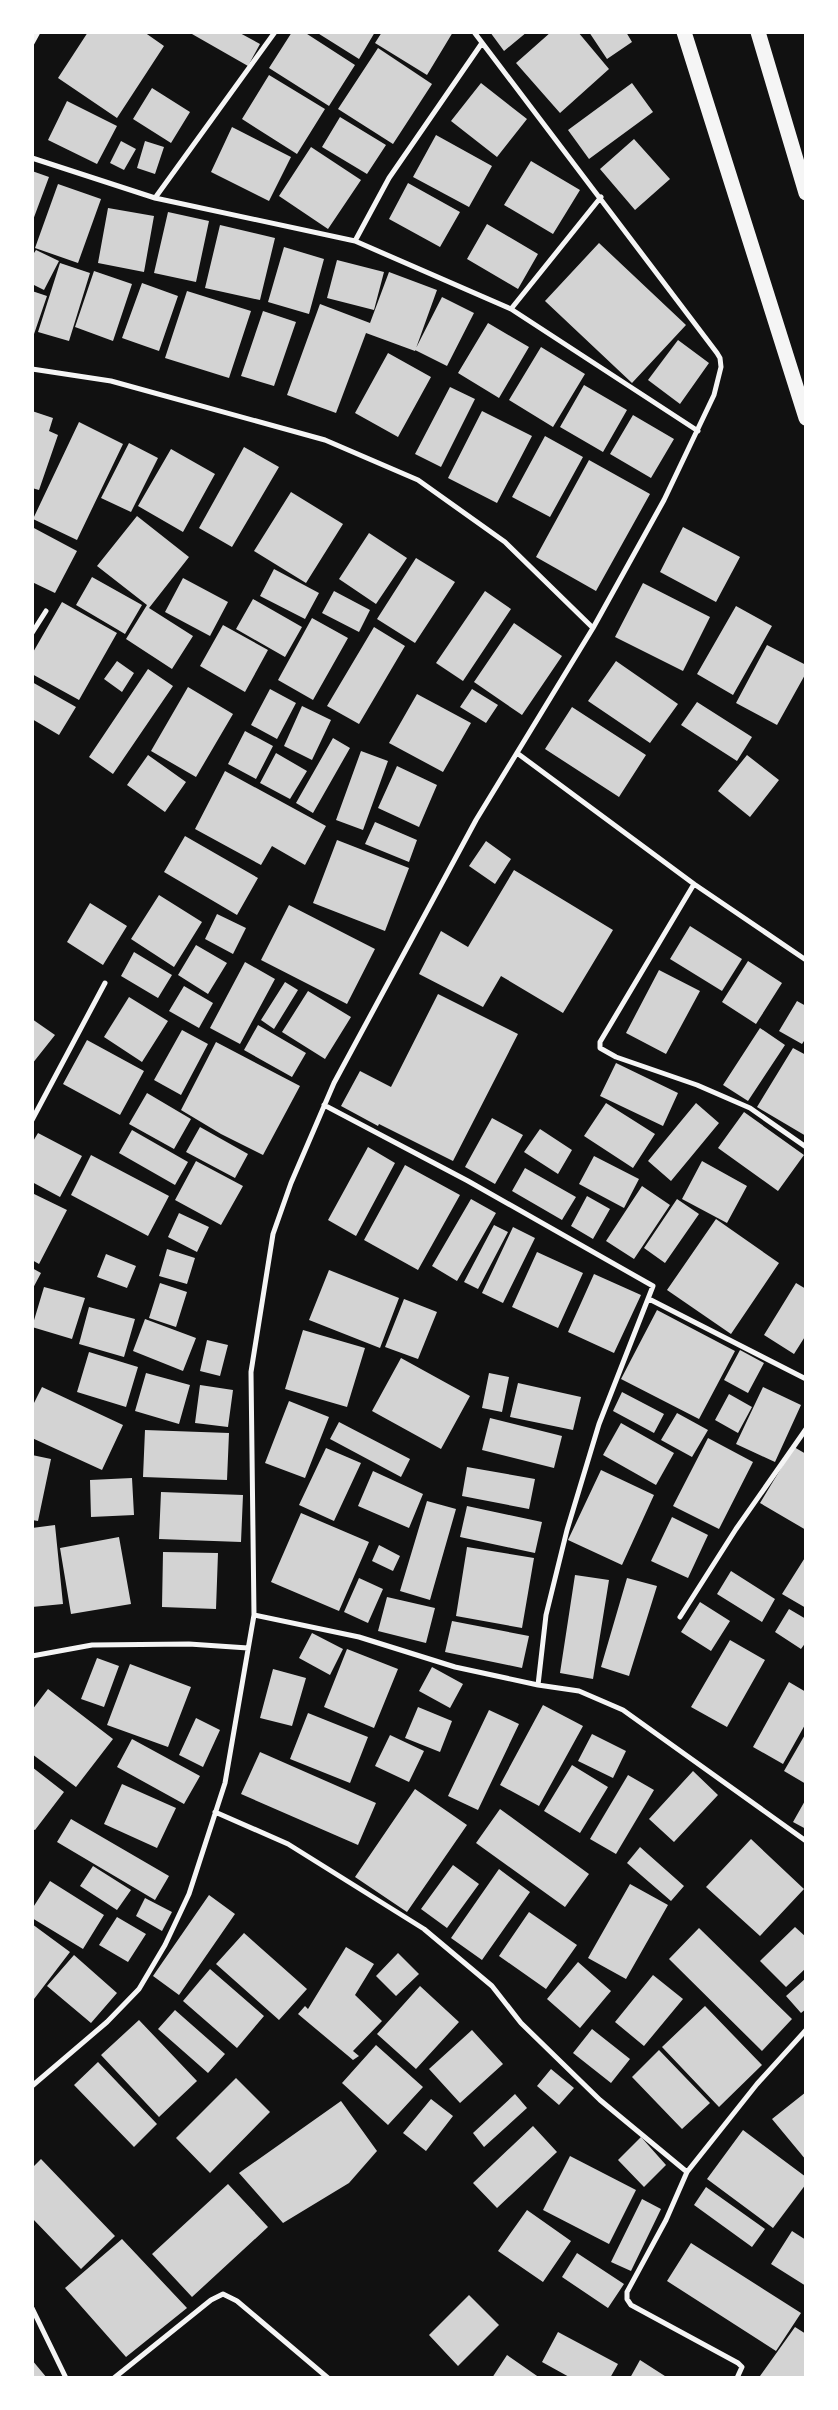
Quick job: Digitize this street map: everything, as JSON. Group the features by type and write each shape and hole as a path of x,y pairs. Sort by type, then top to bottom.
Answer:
{"highway":[{"path":"684,32 806,418"},
{"path":"758,32 806,193"}],"street":[{"path":"32,43 38,32"},
{"path":"155,198 275,32"},
{"path":"32,2086 107,2022 139,1989 165,1945 190,1894 225,1783 254,1615 251,1372 273,1234 291,1183 334,1083 476,820 593,628 664,500 698,431 718,381 720,358 474,32"},
{"path":"355,241 389,178 482,43"},
{"path":"32,158 155,198 355,241 511,309 698,431"},
{"path":"511,309 600,198"},
{"path":"32,369 111,381 325,440 418,480 505,542 593,628"},
{"path":"32,634 46,611"},
{"path":"517,753 694,884 806,960"},
{"path":"694,884 600,1042 600,1048 750,1108 806,1147"},
{"path":"32,1120 105,983"},
{"path":"324,1105 468,1181 653,1286 598,1424 567,1530 546,1615 538,1685"},
{"path":"649,1299 806,1379"},
{"path":"680,1617 736,1529 806,1429"},
{"path":"254,1615 359,1637 455,1667 538,1685 578,1691 623,1710 806,1841"},
{"path":"32,1656 92,1645 189,1644 248,1648"},
{"path":"216,1812 288,1844 424,1930 492,1986 522,2023 600,2100 687,2172"},
{"path":"737,2378 742,2367 738,2363 631,2305 628,2299 630,2284 666,2220 687,2172 757,2084 806,2030"},
{"path":"114,2378 211,2300 223,2294 237,2301 328,2378"},
{"path":"32,2308 66,2378"}],"building":[{"path":"88,32 144,32 164,46 117,118 58,78"},
{"path":"193,32 238,32 260,44 248,66 192,34"},
{"path":"292,32 304,32 355,65 329,106 269,68"},
{"path":"316,32 375,32 359,59"},
{"path":"382,32 453,32 427,75 375,43"},
{"path":"490,32 527,32 504,51"},
{"path":"551,32 578,32 609,69 560,113 516,63"},
{"path":"589,32 626,32 632,42 607,59"},
{"path":"378,48 432,84 393,144 338,109"},
{"path":"269,75 325,109 297,154 242,119"},
{"path":"481,83 527,119 497,157 451,121"},
{"path":"632,83 653,112 589,159 568,130"},
{"path":"152,88 190,112 171,143 133,119"},
{"path":"67,101 117,126 97,164 48,140"},
{"path":"340,117 386,145 367,174 322,147"},
{"path":"232,127 291,157 269,201 211,172"},
{"path":"436,135 492,166 469,207 413,177"},
{"path":"634,139 670,179 635,210 600,169"},
{"path":"121,141 136,149 124,170 110,163"},
{"path":"145,141 164,147 155,174 137,168"},
{"path":"311,147 361,180 328,229 279,196"},
{"path":"531,161 580,190 553,234 504,205"},
{"path":"32,171 49,177 33,220 32,220"},
{"path":"408,183 460,212 440,247 389,219"},
{"path":"58,184 101,199 78,263 35,248"},
{"path":"108,208 154,216 144,272 98,263"},
{"path":"168,212 209,221 196,282 154,273"},
{"path":"487,224 538,254 518,289 467,259"},
{"path":"220,225 275,238 260,300 205,288"},
{"path":"599,243 686,325 632,383 545,301"},
{"path":"284,247 324,259 309,314 268,302"},
{"path":"36,250 59,261 44,290 32,284 32,256"},
{"path":"337,260 384,272 374,310 327,298"},
{"path":"60,263 90,273 69,341 38,332"},
{"path":"94,271 132,284 113,341 75,327"},
{"path":"389,272 437,290 415,351 366,333 336,413 287,395 320,304 370,323"},
{"path":"142,283 178,296 159,351 122,338"},
{"path":"32,291 47,296 33,337 32,337"},
{"path":"187,291 251,311 229,378 165,358"},
{"path":"442,297 474,313 447,366 415,350"},
{"path":"263,311 296,322 274,386 241,376"},
{"path":"488,323 529,347 499,398 458,373"},
{"path":"678,340 709,363 680,404 648,380"},
{"path":"541,347 585,374 553,427 509,400"},
{"path":"388,353 431,377 398,437 355,413"},
{"path":"584,385 627,410 603,452 560,427"},
{"path":"450,387 475,399 441,467 415,454"},
{"path":"32,411 53,418 49,431 58,435 39,490 32,488"},
{"path":"482,411 532,436 497,503 448,478"},
{"path":"633,415 674,439 651,478 610,454"},
{"path":"79,422 123,444 77,540 33,519"},
{"path":"545,436 583,457 550,517 512,497"},
{"path":"129,443 158,458 131,512 101,498"},
{"path":"244,447 279,467 232,547 199,528"},
{"path":"171,449 215,474 183,532 138,506"},
{"path":"589,460 650,494 596,591 536,557"},
{"path":"291,492 343,524 306,583 254,551"},
{"path":"137,516 189,557 149,608 193,636 172,669 126,639 147,605 97,566"},
{"path":"32,527 77,551 55,593 32,582"},
{"path":"683,527 740,557 716,602 660,572"},
{"path":"369,533 407,558 376,604 339,579"},
{"path":"416,558 455,582 415,643 377,619"},
{"path":"274,569 319,593 305,619 260,596"},
{"path":"92,577 142,605 125,634 76,605"},
{"path":"183,578 228,602 210,636 165,612"},
{"path":"643,583 710,617 683,671 615,637"},
{"path":"334,591 370,610 359,632 322,613"},
{"path":"485,591 511,609 463,681 436,663"},
{"path":"253,599 302,627 285,657 236,629"},
{"path":"62,602 117,633 79,700 32,674 32,654"},
{"path":"736,606 772,626 733,695 697,674"},
{"path":"312,618 348,638 313,700 278,680"},
{"path":"514,623 562,656 522,715 474,682"},
{"path":"223,625 268,650 245,692 200,666"},
{"path":"374,627 405,646 359,724 327,706"},
{"path":"767,645 806,665 806,673 777,725 736,703"},
{"path":"117,661 134,673 122,692 104,679"},
{"path":"616,661 678,704 650,743 588,701"},
{"path":"148,669 173,686 113,774 89,757"},
{"path":"32,682 76,707 59,735 32,719"},
{"path":"188,687 233,714 196,777 151,751"},
{"path":"270,689 296,703 277,739 251,725"},
{"path":"472,689 498,705 486,723 460,707"},
{"path":"417,694 471,723 443,772 389,743"},
{"path":"697,702 752,737 737,761 681,725"},
{"path":"302,706 331,720 312,760 284,746"},
{"path":"572,707 646,755 619,797 545,749"},
{"path":"245,731 273,746 256,779 228,764"},
{"path":"333,738 350,748 313,813 296,803"},
{"path":"361,751 388,761 363,830 336,820"},
{"path":"276,753 307,771 290,799 260,783"},
{"path":"148,755 186,782 165,812 127,785"},
{"path":"747,755 779,780 750,817 718,791"},
{"path":"397,766 437,785 419,827 378,808"},
{"path":"225,771 326,826 305,865 272,846 261,865 195,829"},
{"path":"375,822 417,840 409,862 365,844"},
{"path":"185,836 258,878 237,915 164,872"},
{"path":"337,840 409,868 385,931 313,903"},
{"path":"486,841 511,859 495,884 469,866"},
{"path":"514,870 613,930 563,1013 501,976 483,1007 419,974 441,931 468,947"},
{"path":"159,895 202,922 174,967 131,939"},
{"path":"90,903 127,926 103,965 67,942"},
{"path":"289,905 375,949 347,1004 261,960"},
{"path":"217,914 246,928 233,954 205,939"},
{"path":"690,926 742,959 722,991 670,959"},
{"path":"196,945 227,963 208,994 178,975"},
{"path":"134,952 172,975 158,998 121,976"},
{"path":"748,961 782,983 756,1024 722,1002"},
{"path":"245,962 275,979 240,1044 210,1028"},
{"path":"659,970 700,991 666,1054 626,1033"},
{"path":"285,982 298,990 274,1029 261,1020"},
{"path":"184,986 213,1003 199,1028 169,1011"},
{"path":"308,991 351,1017 325,1059 282,1032"},
{"path":"438,994 518,1034 453,1161 379,1124 378,1126 341,1106 360,1071 391,1087"},
{"path":"129,997 168,1021 142,1062 104,1037"},
{"path":"797,1001 806,1006 806,1038 802,1044 779,1031"},
{"path":"32,1019 55,1035 32,1064"},
{"path":"258,1025 306,1053 292,1077 244,1050"},
{"path":"760,1028 785,1045 748,1101 723,1085"},
{"path":"182,1030 208,1044 181,1095 154,1080"},
{"path":"87,1040 144,1071 120,1115 63,1084"},
{"path":"216,1042 300,1086 263,1155 221,1134 181,1110"},
{"path":"793,1048 806,1055 806,1136 757,1107"},
{"path":"616,1063 678,1093 663,1126 600,1096"},
{"path":"147,1093 191,1119 174,1149 129,1124"},
{"path":"606,1103 655,1134 633,1168 584,1136"},
{"path":"696,1103 719,1123 671,1181 648,1161"},
{"path":"744,1112 804,1155 778,1191 718,1148"},
{"path":"492,1118 523,1135 495,1184 465,1167"},
{"path":"200,1127 248,1154 235,1178 186,1152"},
{"path":"540,1129 572,1150 558,1174 524,1152"},
{"path":"132,1130 188,1162 175,1185 119,1153"},
{"path":"38,1133 82,1156 60,1197 32,1182 32,1143"},
{"path":"368,1147 395,1163 356,1236 328,1220"},
{"path":"91,1155 169,1196 148,1236 71,1195"},
{"path":"594,1156 639,1179 624,1208 579,1184"},
{"path":"196,1161 243,1186 221,1225 175,1200"},
{"path":"702,1161 747,1186 727,1223 682,1199"},
{"path":"405,1165 460,1195 418,1270 364,1240"},
{"path":"525,1168 576,1197 562,1220 512,1191"},
{"path":"642,1186 670,1205 634,1259 606,1241"},
{"path":"32,1193 67,1210 39,1264 32,1260"},
{"path":"587,1196 610,1209 593,1239 571,1226"},
{"path":"471,1199 496,1213 457,1281 432,1266"},
{"path":"677,1199 699,1214 665,1263 644,1248"},
{"path":"179,1213 209,1227 197,1252 168,1237"},
{"path":"716,1219 779,1263 731,1334 667,1290"},
{"path":"494,1225 508,1232 478,1289 464,1282"},
{"path":"513,1227 535,1238 503,1303 482,1293"},
{"path":"167,1249 195,1258 187,1284 159,1276"},
{"path":"537,1252 583,1273 558,1328 512,1307"},
{"path":"106,1254 136,1266 127,1288 97,1277"},
{"path":"32,1268 41,1273 32,1290"},
{"path":"329,1270 399,1298 380,1348 309,1320"},
{"path":"594,1274 641,1295 614,1353 568,1332"},
{"path":"160,1283 187,1292 176,1327 149,1318"},
{"path":"796,1283 806,1289 806,1335 794,1354 764,1335"},
{"path":"44,1287 85,1298 72,1339 32,1327"},
{"path":"404,1299 437,1312 418,1359 385,1347"},
{"path":"89,1307 135,1319 124,1357 79,1344"},
{"path":"657,1310 735,1351 699,1419 621,1379"},
{"path":"145,1319 196,1338 183,1371 133,1351"},
{"path":"303,1330 365,1348 347,1407 285,1389"},
{"path":"207,1340 228,1345 220,1376 200,1371"},
{"path":"740,1350 764,1363 748,1393 724,1380"},
{"path":"89,1352 138,1367 126,1407 77,1392"},
{"path":"401,1358 470,1396 441,1449 372,1411"},
{"path":"146,1373 190,1385 179,1424 135,1411"},
{"path":"489,1373 509,1377 502,1412 482,1408"},
{"path":"518,1383 581,1397 573,1430 510,1417"},
{"path":"200,1385 233,1390 228,1427 195,1423"},
{"path":"42,1387 123,1425 102,1470 32,1438 32,1407"},
{"path":"763,1387 801,1405 775,1462 736,1444"},
{"path":"622,1392 664,1414 654,1433 613,1411"},
{"path":"729,1394 752,1407 738,1433 715,1420"},
{"path":"289,1401 329,1417 305,1478 265,1463"},
{"path":"677,1413 708,1430 692,1457 661,1440"},
{"path":"490,1418 562,1436 554,1468 482,1450"},
{"path":"339,1422 410,1459 401,1477 330,1439"},
{"path":"621,1423 674,1453 656,1485 603,1455"},
{"path":"145,1430 229,1433 227,1480 143,1477"},
{"path":"708,1438 753,1462 719,1529 673,1506"},
{"path":"794,1447 806,1454 806,1530 760,1503"},
{"path":"326,1448 361,1463 334,1521 299,1505"},
{"path":"32,1455 51,1459 38,1521 32,1520"},
{"path":"467,1467 535,1479 529,1509 462,1496"},
{"path":"601,1470 654,1495 622,1565 568,1540"},
{"path":"373,1471 423,1494 409,1528 358,1506"},
{"path":"132,1478 134,1515 91,1517 90,1480"},
{"path":"161,1492 243,1495 241,1542 159,1539"},
{"path":"427,1501 456,1509 430,1600 400,1591"},
{"path":"467,1506 542,1522 535,1553 460,1537"},
{"path":"301,1513 369,1542 339,1611 271,1582"},
{"path":"672,1517 708,1535 688,1578 651,1561"},
{"path":"55,1525 63,1604 32,1607 32,1528"},
{"path":"119,1537 131,1604 71,1614 60,1548"},
{"path":"379,1545 400,1556 393,1571 372,1561"},
{"path":"467,1547 534,1558 522,1628 456,1616"},
{"path":"163,1552 218,1553 216,1609 162,1607"},
{"path":"806,1556 806,1608 782,1594"},
{"path":"731,1571 775,1599 762,1622 717,1594"},
{"path":"575,1575 609,1580 593,1679 560,1673"},
{"path":"359,1578 383,1589 368,1623 344,1612"},
{"path":"627,1578 657,1586 629,1676 601,1667"},
{"path":"387,1597 435,1608 426,1643 378,1631"},
{"path":"700,1602 730,1621 711,1651 681,1632"},
{"path":"789,1609 806,1619 806,1642 801,1649 775,1632"},
{"path":"452,1621 529,1636 522,1668 445,1652"},
{"path":"312,1633 343,1649 330,1675 299,1658"},
{"path":"730,1640 765,1660 727,1727 691,1707"},
{"path":"347,1649 398,1669 374,1728 324,1707"},
{"path":"97,1658 119,1666 104,1707 81,1699"},
{"path":"130,1664 191,1687 168,1747 107,1725"},
{"path":"432,1667 463,1684 450,1708 419,1691"},
{"path":"273,1669 306,1678 292,1726 260,1718"},
{"path":"789,1682 806,1692 806,1723 783,1764 753,1747"},
{"path":"48,1689 113,1739 76,1787 32,1754 32,1710"},
{"path":"543,1705 583,1726 539,1806 500,1785"},
{"path":"418,1707 452,1721 440,1752 405,1738"},
{"path":"489,1710 519,1724 478,1810 448,1796"},
{"path":"308,1713 368,1737 350,1783 290,1759"},
{"path":"196,1718 220,1730 203,1767 179,1755"},
{"path":"806,1733 806,1784 784,1771"},
{"path":"592,1734 626,1751 613,1778 578,1761"},
{"path":"390,1735 424,1751 409,1782 375,1766"},
{"path":"132,1739 200,1776 184,1804 117,1767"},
{"path":"260,1752 376,1803 358,1845 241,1794"},
{"path":"572,1765 608,1787 580,1833 544,1811"},
{"path":"32,1767 64,1792 35,1830 32,1829"},
{"path":"693,1771 718,1795 674,1842 649,1819"},
{"path":"628,1775 654,1790 616,1854 590,1839"},
{"path":"122,1784 176,1808 157,1848 104,1824"},
{"path":"415,1789 467,1825 407,1912 355,1877"},
{"path":"806,1799 806,1829 793,1822"},
{"path":"500,1809 589,1874 565,1907 476,1843"},
{"path":"71,1819 169,1876 155,1900 57,1842"},
{"path":"751,1839 804,1889 760,1936 706,1887"},
{"path":"640,1847 684,1886 671,1901 627,1863"},
{"path":"453,1865 479,1884 447,1928 421,1909"},
{"path":"93,1866 131,1890 117,1910 80,1886"},
{"path":"499,1869 530,1892 482,1960 451,1938"},
{"path":"50,1881 104,1915 83,1949 32,1918 32,1909"},
{"path":"630,1884 668,1905 626,1979 588,1958"},
{"path":"209,1895 235,1914 179,1995 153,1976"},
{"path":"145,1898 172,1912 162,1931 136,1916"},
{"path":"529,1912 577,1945 546,1989 499,1956"},
{"path":"117,1917 146,1934 128,1962 99,1945"},
{"path":"32,1924 70,1952 34,1999 32,1998"},
{"path":"795,1927 806,1937 806,1968 786,1987 760,1961"},
{"path":"699,1928 792,2019 762,2051 669,1959"},
{"path":"244,1933 307,1989 279,2020 216,1964"},
{"path":"346,1947 374,1964 355,1995 382,2021 353,2051 359,2056 353,2060 298,2014 305,2006 308,2009"},
{"path":"398,1953 419,1974 396,1996 376,1976"},
{"path":"74,1955 117,1993 91,2023 47,1986"},
{"path":"578,1962 611,1991 580,2028 547,1999"},
{"path":"210,1969 264,2016 237,2048 183,2001"},
{"path":"653,1975 683,1999 644,2046 615,2022"},
{"path":"806,1978 806,2009 801,2013 786,1996"},
{"path":"420,1986 459,2022 416,2069 377,2034"},
{"path":"705,2006 762,2065 719,2107 662,2047"},
{"path":"175,2010 225,2054 208,2073 158,2029"},
{"path":"139,2020 197,2081 159,2117 101,2055"},
{"path":"592,2029 630,2059 611,2083 573,2053"},
{"path":"472,2030 503,2064 460,2103 429,2069"},
{"path":"376,2045 423,2087 388,2125 342,2083"},
{"path":"659,2050 710,2103 682,2129 632,2077"},
{"path":"98,2062 157,2124 134,2147 74,2085"},
{"path":"551,2069 574,2088 559,2105 537,2086"},
{"path":"236,2078 270,2112 210,2173 176,2138"},
{"path":"806,2092 806,2160 772,2119"},
{"path":"515,2094 527,2108 484,2147 473,2133"},
{"path":"431,2099 453,2116 426,2151 403,2133"},
{"path":"341,2101 377,2151 349,2183 283,2223 239,2173"},
{"path":"533,2126 557,2152 497,2208 473,2183"},
{"path":"743,2130 806,2177 806,2184 773,2228 707,2179"},
{"path":"641,2137 666,2165 644,2187 618,2160"},
{"path":"570,2156 636,2190 609,2244 543,2210"},
{"path":"41,2159 115,2236 81,2269 32,2218 32,2168"},
{"path":"228,2184 268,2227 192,2297 152,2254"},
{"path":"706,2187 765,2229 752,2247 694,2205"},
{"path":"642,2199 661,2209 631,2271 611,2262"},
{"path":"527,2210 571,2241 543,2282 498,2251"},
{"path":"792,2231 806,2240 806,2286 771,2264"},
{"path":"122,2239 187,2308 126,2357 65,2288"},
{"path":"691,2243 801,2313 776,2351 667,2281"},
{"path":"577,2253 624,2284 608,2308 562,2277"},
{"path":"469,2295 499,2325 458,2366 429,2335"},
{"path":"795,2327 806,2334 806,2378 762,2378 760,2376"},
{"path":"558,2332 618,2364 610,2378 571,2378 542,2362"},
{"path":"507,2355 540,2378 492,2378"},
{"path":"32,2360 47,2378 32,2378"},
{"path":"640,2360 668,2378 630,2378"}]}
